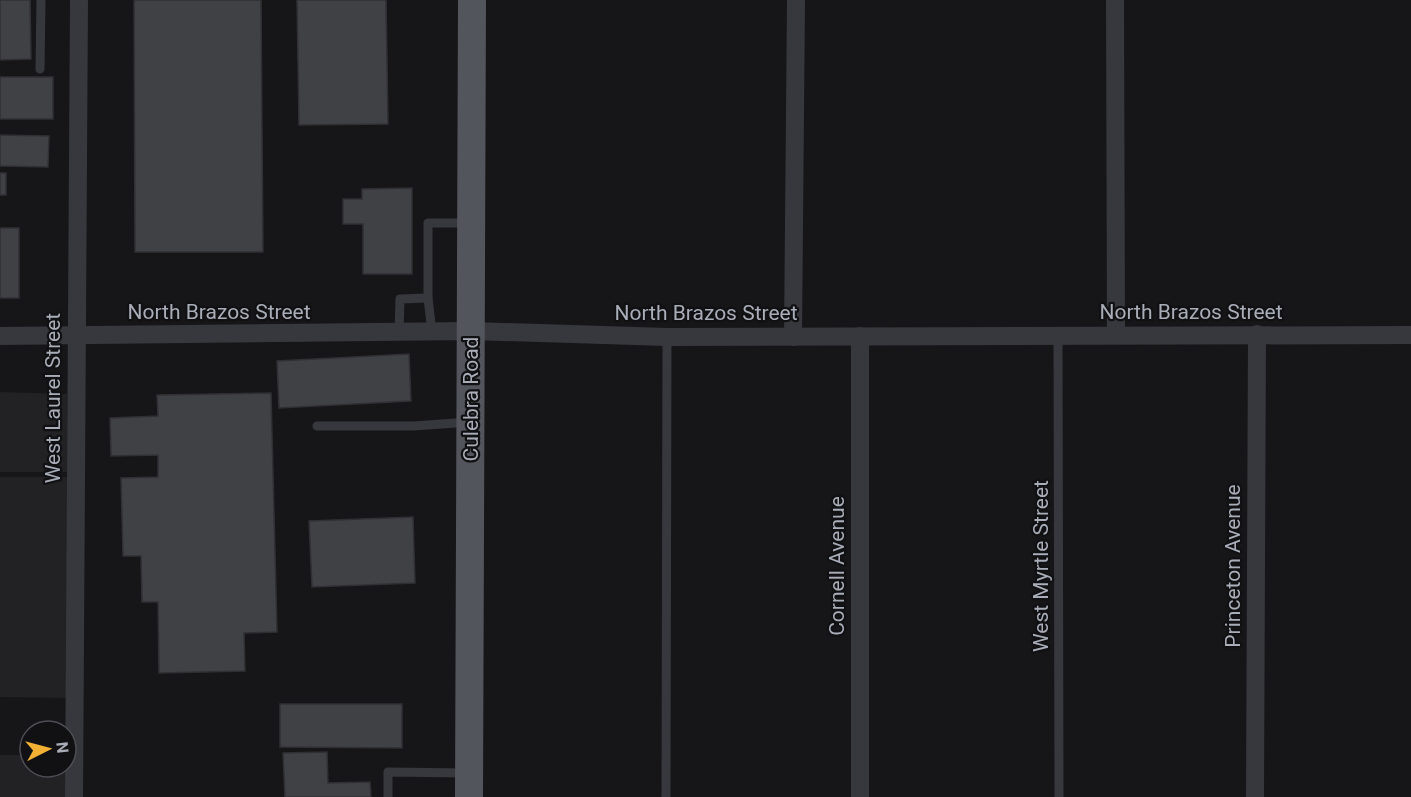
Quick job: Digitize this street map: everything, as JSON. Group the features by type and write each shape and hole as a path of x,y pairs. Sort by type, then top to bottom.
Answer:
{"main road":[{"name":"Culebra Road","path":"468,785 472,331 471,0"}],"street":[{"name":"West Laurel Street","path":"74,797 75,335 79,0"},
{"path":"793,337 795,0"},
{"path":"1115,0 1116,334"},
{"name":"North Brazos Street","path":"0,336 472,331 668,337 1058,334 1411,335"},
{"name":"Princeton Avenue","path":"1255,797 1257,334"},
{"name":"Cornell Avenue","path":"860,336 860,797"}],"lane":[{"path":"40,0 40,69"},
{"path":"432,332 432,313 428,298 428,223 472,223"},
{"path":"399,333 400,299 428,298"},
{"name":"West Myrtle Street","path":"1058,334 1059,797"},
{"path":"666,797 668,337"},
{"path":"317,426 414,426 471,422"},
{"path":"388,797 388,772 468,785"}],"shaded area":[{"path":"0,392 67,394 67,472 0,472"},
{"path":"0,477 67,477 68,698 0,697"},
{"path":"0,755 18,755 18,779 66,779 67,797 0,797"}],"building":[{"path":"0,0 30,0 31,59 0,60"},
{"path":"134,0 261,0 263,252 135,252"},
{"path":"297,0 386,0 388,124 299,125"},
{"path":"0,77 53,77 53,119 0,119"},
{"path":"0,135 49,136 48,167 0,166"},
{"path":"0,173 6,173 6,195 0,195"},
{"path":"412,188 412,274 363,274 363,224 343,224 343,199 362,199 362,189"},
{"path":"0,228 19,228 19,298 0,298"},
{"path":"409,354 411,401 279,408 277,361"},
{"path":"271,393 277,632 244,633 245,671 159,673 158,602 142,602 141,556 123,556 121,478 158,477 158,455 111,456 110,418 158,416 157,395"},
{"path":"413,517 415,583 312,587 309,521"},
{"path":"280,704 402,704 402,748 280,747"},
{"path":"327,752 328,783 370,782 371,797 285,797 283,753"}]}
